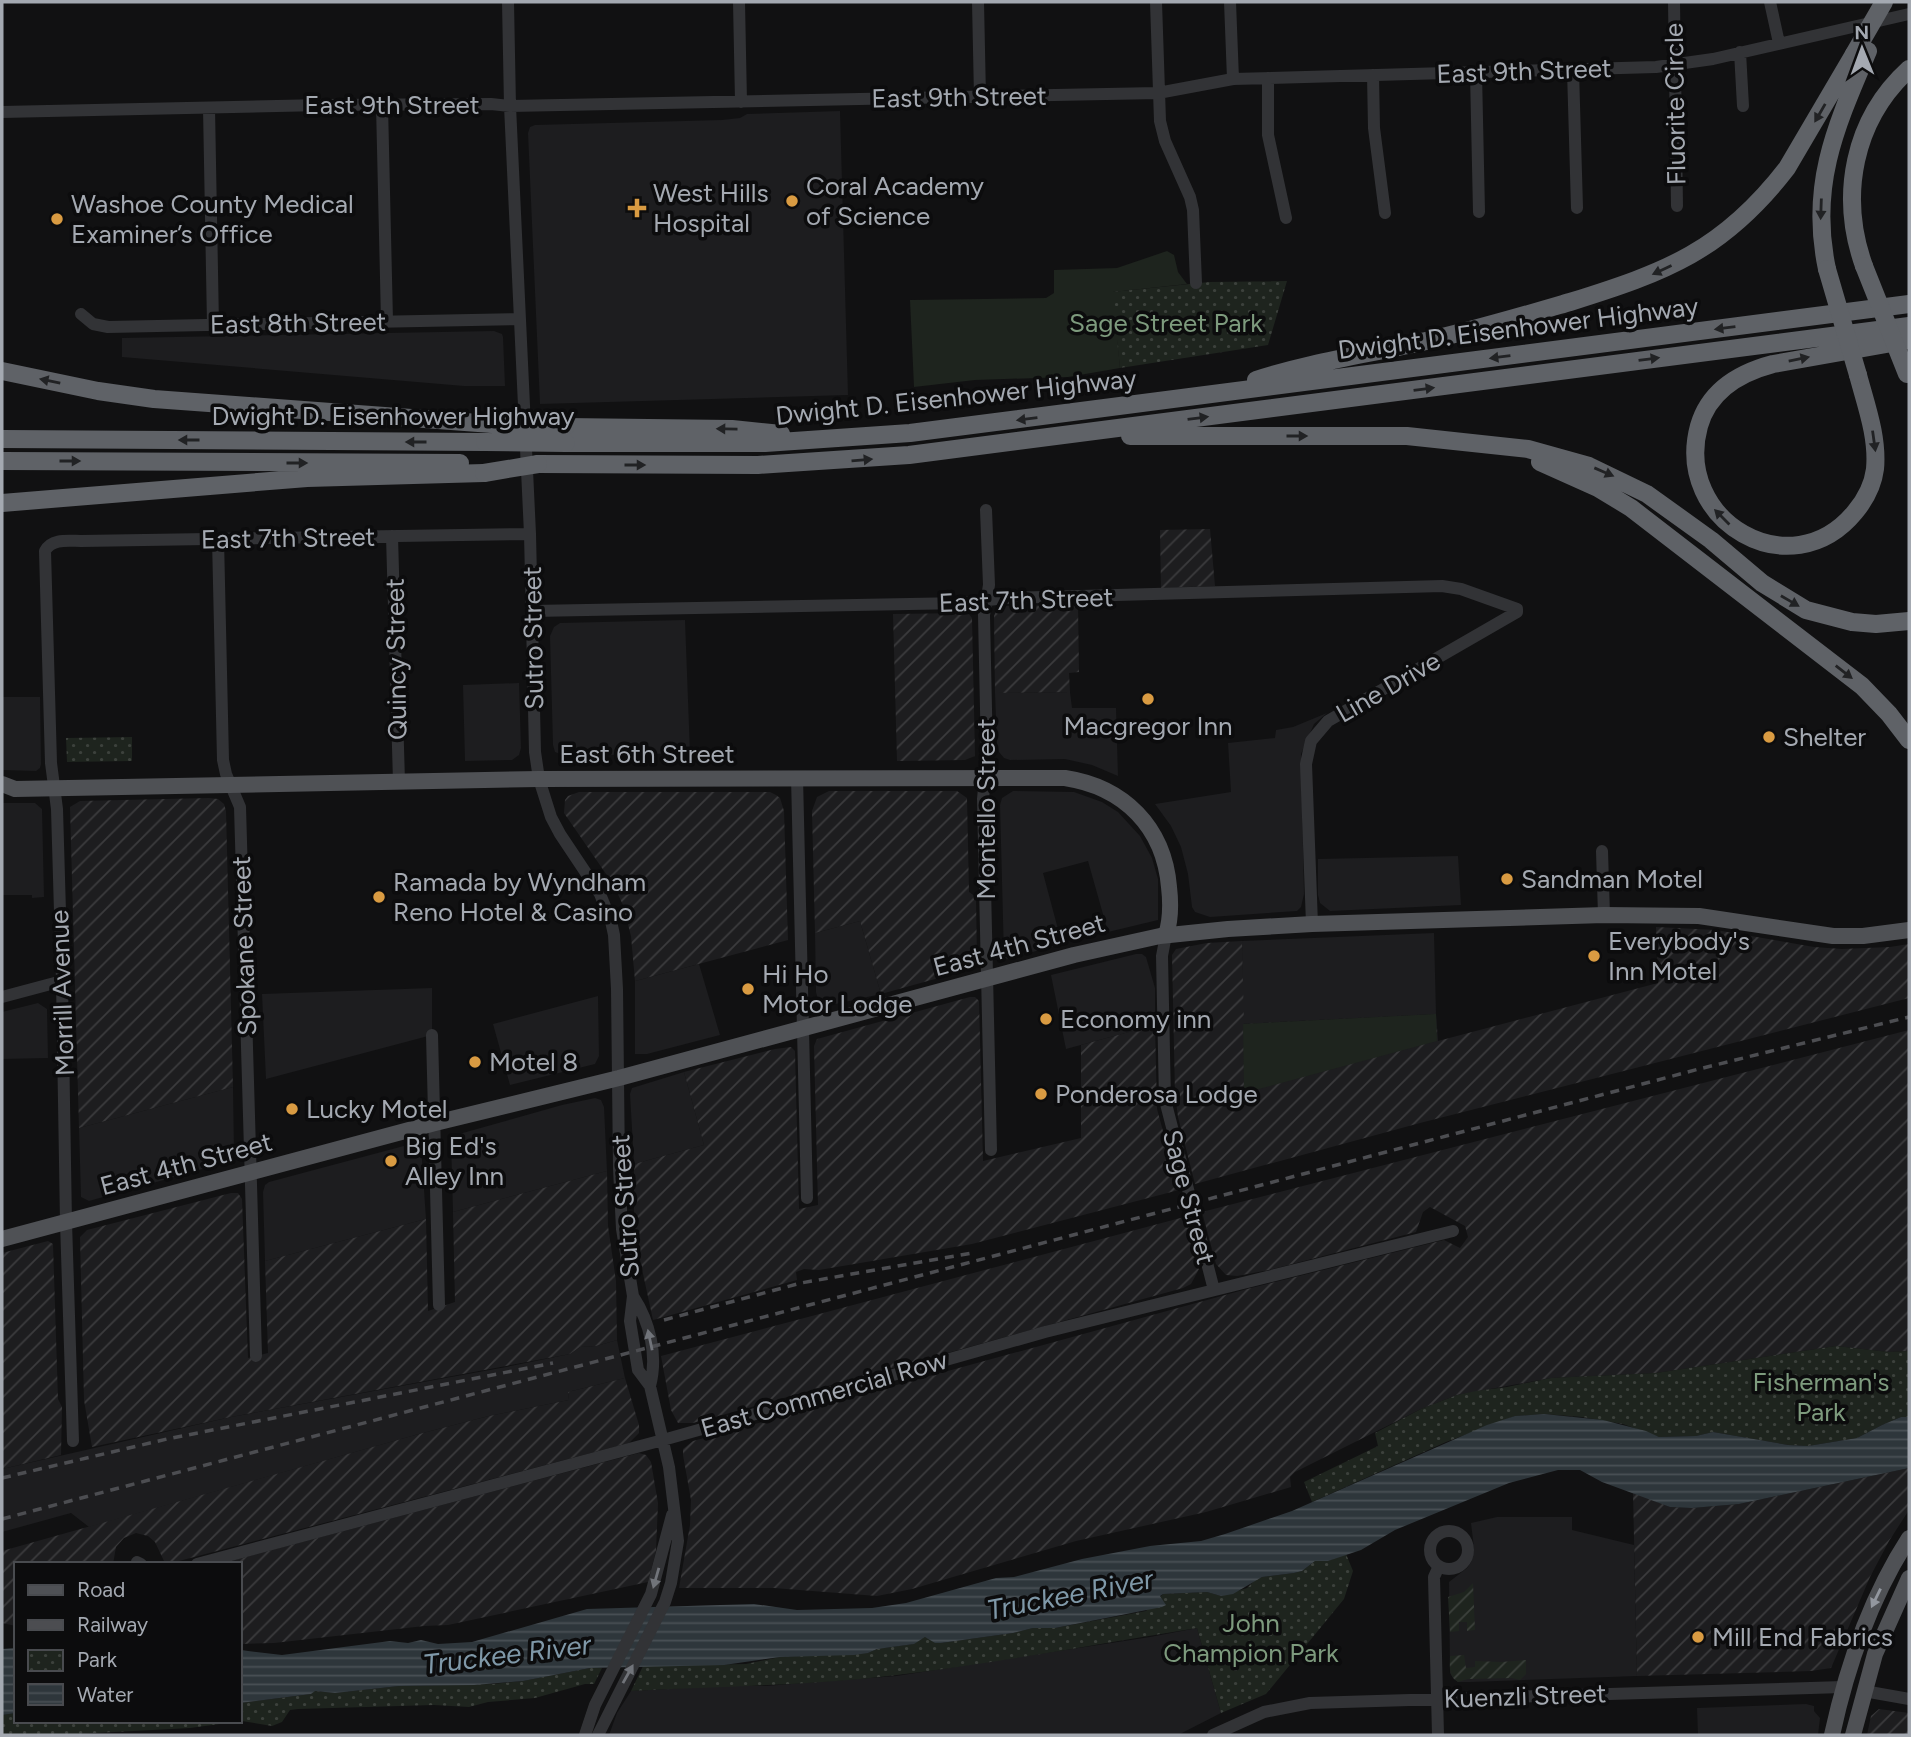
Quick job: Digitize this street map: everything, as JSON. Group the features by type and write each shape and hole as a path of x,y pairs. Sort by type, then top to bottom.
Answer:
{"highway":[{"path":"1884,2 1861,52 1833,135 1827,164 1821,229 1827,269 1858,375 1874,439 1874,472 1870,489 1850,518 1823,537 1792,545 1750,538 1725,522 1713,509 1702,489 1696,467 1696,436 1704,414 1716,395 1754,369 1773,364 1909,340"},
{"path":"1219,394 1294,369 1490,326 1637,281 1679,262 1732,227 1774,185 1893,2"},
{"path":"1908,377 1864,266 1855,237 1851,208 1852,181 1866,129 1878,105 1909,69"},
{"name":"Dwight D. Eisenhower Highway","path":"2,439 485,442 566,435 729,444 819,441 910,433 1219,394 1904,304"},
{"name":"Dwight D. Eisenhower Highway","path":"2,461 484,468 538,464 746,465 831,462 909,455 1909,326"},
{"path":"2,371 98,391 153,399 492,424 566,435"},
{"path":"1058,436 1407,436 1528,449 1558,456 1619,478 1675,512 1762,583 1806,610 1852,622 1876,624 1909,621"},
{"path":"1490,446 1563,471 1631,508 1862,686 1909,740"},
{"path":"2,503 307,478 484,468"}],"main road":[{"name":"East 6th Street","path":"6,789 539,779 1065,778 1080,780 1111,792 1142,816 1151,828 1164,858 1168,876 1171,915 1166,935"},
{"name":"East 4th Street","path":"2,1239 1074,955 1166,935 1312,924 1604,915 1699,916 1833,936 1863,936 1909,930"},
{"path":"1832,1735 1843,1687 1864,1628 1890,1570 1909,1538"},
{"path":"1843,1687 1850,1710 1846,1730 1851,1735 1875,1654 1909,1578"},
{"path":"1864,1628 1867,1642 1857,1681 1864,1691"}],"street":[{"name":"Sutro Street","path":"508,2 510,106 530,534 535,752 545,801 556,825 597,887 611,920 616,954 622,1229 633,1296 645,1316 654,1357 650,1386 669,1467 678,1541 665,1602 598,1735"},
{"path":"738,2 741,102"},
{"path":"978,2 980,97"},
{"path":"1156,2 1160,121 1165,141 1193,210 1196,283"},
{"path":"1230,2 1233,79"},
{"name":"Fluorite Circle","path":"1674,2 1677,206"},
{"path":"1770,2 1779,43"},
{"name":"East 9th Street","path":"2,112 382,105 510,106 1158,93 1233,79 1673,65 1909,14"},
{"path":"1740,52 1743,106"},
{"path":"1573,70 1577,208"},
{"path":"1476,73 1479,212"},
{"path":"1373,75 1374,128 1385,213"},
{"path":"1268,78 1268,135 1286,218"},
{"path":"382,105 387,321"},
{"path":"209,108 213,325"},
{"name":"East 8th Street","path":"81,314 93,324 108,327 519,319"},
{"name":"Montello Street","path":"986,510 989,585 984,615 987,754 984,799 991,1150"},
{"name":"East 7th Street","path":"47,546 52,542 70,541 530,534"},
{"name":"Quincy Street","path":"392,536 399,782"},
{"name":"Spokane Street","path":"218,539 223,760 240,807 256,1356"},
{"name":"Morrill Avenue","path":"47,546 45,556 62,981 73,1441"},
{"name":"East 7th Street","path":"532,611 1442,586 1461,589 1517,609"},
{"name":"Line Drive","path":"1312,924 1306,764 1311,741 1328,721 1517,612 1517,609"},
{"path":"797,777 807,1198"},
{"path":"1602,851 1604,915"},
{"name":"Sage Street","path":"1166,935 1162,956 1165,1100 1214,1290"},
{"path":"2,997 62,981"},
{"path":"432,1035 439,1305"},
{"name":"East Commercial Row","path":"205,1562 663,1440 1045,1332 1453,1231"},
{"name":"Sutro Street","path":"585,1735 595,1705 651,1594 673,1511"},
{"path":"1438,1735 1434,1577 1439,1566"},
{"name":"Kuenzli Street","path":"1213,1735 1264,1712 1297,1704 1843,1687"},
{"path":"1864,1691 1909,1699"}],"shaded area":[{"path":"840,111 848,395 540,404 528,133 530,127 722,120 740,118 747,114"},
{"path":"494,331 503,337 505,386 464,386 122,357 122,338"},
{"path":"1210,529 1215,586 1161,588 1160,530"},
{"path":"1078,605 1079,672 1069,673 1070,692 995,693 994,616 997,608"},
{"path":"968,613 972,618 975,756 965,760 897,761 893,614"},
{"path":"685,620 690,753 565,756 555,752 550,636 554,627 560,623"},
{"path":"519,683 519,755 512,760 465,761 463,685"},
{"path":"1070,692 1072,708 1116,708 1118,776 1092,765 1065,759 1010,760 999,752 995,693"},
{"path":"2,697 40,697 41,764 36,771 2,770"},
{"path":"1327,713 1314,724 1301,754 1304,894 1301,907 1297,911 1210,917 1195,912 1181,847 1171,826 1155,804 1231,792 1228,743 1275,738 1276,730 1293,727"},
{"path":"829,791 957,791 967,798 969,892 976,897 977,962 971,969 881,994 860,921 815,933 812,811 817,797"},
{"path":"1013,791 1074,792 1102,802 1118,812 1140,836 1152,858 1158,879 1158,920 1108,932 1088,861 1043,873 1062,944 1007,959 1004,957 1000,805 1002,798"},
{"path":"579,792 770,792 776,795 780,798 784,811 788,940 635,981 631,936 623,905 613,884 564,813 565,800"},
{"path":"218,799 224,804 226,811 233,1087 79,1128 70,807 80,801"},
{"path":"2,803 35,803 42,809 44,897 2,895"},
{"path":"1458,856 1461,905 1330,911 1320,903 1318,859"},
{"path":"860,921 881,994 822,1007 816,992 815,933"},
{"path":"1656,927 1716,930 1814,947 1842,949 1909,944 1909,998 1420,1123 1195,1184 1175,1094 1172,955 1176,949 1207,943 1242,941 1244,1024 1436,1014 1438,1041 1658,983"},
{"path":"1434,933 1436,1014 1243,1024 1242,941"},
{"path":"1136,954 1146,957 1155,988 1155,1025 1066,1049 1051,975"},
{"path":"699,964 720,1035 647,1054 635,1054 635,981"},
{"path":"432,988 432,1035 266,1079 262,994"},
{"path":"598,996 599,1056 595,1064 510,1085 493,1024"},
{"path":"970,997 979,1001 983,1161 1081,1138 1081,1045 1155,1025 1157,1109 1179,1190 972,1244 819,1270 804,1269 796,1272 797,1280 653,1320 634,1232 634,1164 704,1145 684,1072 791,1047 795,1051 799,1209 818,1205 814,1046 817,1039"},
{"path":"38,1003 47,1009 48,1058 2,1059 2,1012"},
{"path":"1909,1030 1909,1351 1889,1352 1836,1346 1656,1373 1551,1378 1457,1395 1421,1409 1295,1472 1290,1477 1291,1487 1206,1512 1076,1541 912,1589 877,1596 774,1588 679,1588 690,1525 691,1500 683,1449 693,1441 1247,1289 1444,1240 1460,1248 1468,1237 1465,1226 1430,1207 1423,1212 1416,1232 1269,1270 1237,1276 1226,1275 1216,1264 1202,1212"},
{"path":"684,1072 704,1145 634,1164 630,1094 632,1088"},
{"path":"233,1087 234,1152 231,1161 89,1201 81,1197 79,1128"},
{"path":"595,1098 601,1100 604,1107 607,1171 453,1212 452,1136"},
{"path":"415,1143 421,1145 426,1219 265,1261 265,1185"},
{"path":"607,1171 608,1226 616,1281 617,1340 580,1347 570,1354 231,1417 92,1447 84,1400 80,1237 87,1230 238,1193 242,1199 248,1358 268,1353 265,1261 426,1219 428,1311 455,1302 453,1212"},
{"path":"1188,1216 1199,1269 1191,1284 1183,1288 693,1423 678,1423 671,1410 661,1356"},
{"path":"48,1241 53,1244 58,1399 62,1407 61,1455 2,1469 2,1253"},
{"path":"617,1340 625,1378 568,1392 569,1400 419,1434 89,1527 71,1513 2,1532 2,1469 231,1417 570,1354 580,1347"},
{"path":"625,1378 639,1433 629,1443 179,1561 164,1561 155,1542 148,1536 136,1533 124,1538 116,1547 113,1562 14,1562 14,1626 2,1623 2,1551 419,1434 569,1400 568,1392"},
{"path":"639,1453 646,1455 651,1462 658,1503 656,1551 648,1582 448,1625 242,1644 242,1562 227,1562"},
{"path":"1909,1468 1909,1510 1870,1577 1831,1668 1811,1671 1637,1676 1633,1492 1670,1507 1739,1504"},
{"path":"1497,1517 1572,1517 1572,1530 1634,1545 1637,1676 1470,1682 1458,1682 1453,1678 1450,1673 1449,1582 1471,1562 1474,1548 1471,1523"},
{"path":"1197,1628 1221,1713 1178,1735 609,1735 617,1713 631,1691 765,1686 896,1676"},
{"path":"1806,1704 1814,1706 1814,1711 1820,1718 1818,1735 1698,1735 1697,1708"},
{"path":"1879,1709 1909,1713 1909,1735 1867,1735 1871,1716"}],"green space":[{"path":"1167,251 1174,255 1178,272 1187,284 1113,292 1120,368 1068,377 975,380 914,387 910,300 1046,298 1054,293 1054,270 1117,268"},
{"name":"Sage Street Park","path":"1287,281 1268,345 1120,368 1112,292 1209,282"},
{"path":"132,737 132,761 67,762 66,738"},
{"path":"1436,1014 1437,1041 1244,1093 1243,1024"},
{"name":"Fisherman's Park","path":"1836,1346 1889,1352 1909,1351 1909,1417 1901,1417 1857,1438 1808,1446 1713,1432 1696,1436 1659,1437 1623,1424 1582,1417 1544,1414 1515,1416 1446,1442 1312,1502 1304,1482 1378,1446 1375,1433 1421,1409 1457,1395 1551,1378 1656,1373"},
{"name":"John Champion Park","path":"1346,1554 1353,1571 1344,1599 1266,1694 1221,1713 1197,1628 1010,1659 864,1679 631,1691 643,1666 746,1664 780,1657 868,1653 877,1649 913,1644 925,1637 941,1643 1033,1628 1055,1628 1146,1611 1163,1594 1207,1592 1221,1596 1247,1588 1262,1577 1302,1571 1315,1561 1328,1561"},
{"path":"1473,1583 1475,1630 1467,1631 1467,1622 1459,1622 1459,1631 1450,1632 1448,1597 1464,1592"},
{"path":"1464,1655 1466,1668 1475,1667 1475,1661 1526,1660 1526,1674 1520,1680 1468,1679 1458,1682 1451,1674 1450,1656"},
{"path":"602,1668 594,1684 535,1698 488,1702 469,1707 434,1705 298,1709 290,1710 282,1722 272,1726 242,1721 242,1703 311,1694 314,1691 335,1693 399,1686 523,1681"},
{"path":"14,1713 14,1723 227,1723 190,1728 2,1735 2,1715"}],"water":[{"name":"Truckee River","path":"1544,1414 1603,1420 1659,1437 1696,1436 1713,1432 1808,1446 1857,1438 1901,1417 1909,1417 1909,1468 1739,1504 1692,1508 1670,1507 1602,1482 1580,1470 1558,1470 1509,1483 1395,1530 1361,1550 1328,1561 1315,1561 1302,1571 1262,1577 1233,1594 1163,1594 1160,1596 1166,1605 1162,1607 1055,1628 1033,1628 941,1643 935,1643 925,1637 914,1644 854,1655 780,1657 724,1665 590,1668 523,1681 399,1686 335,1693 315,1691 311,1694 242,1703 242,1650 282,1655 390,1641 408,1643 421,1640 438,1644 472,1642 587,1609 754,1604 797,1610 872,1608 906,1603 996,1578 1014,1577 1082,1559 1150,1546 1201,1541 1292,1511 1487,1425 1515,1416"},
{"path":"14,1648 14,1713 2,1715 2,1649"}],"railway":[{"path":"2,1519 1699,1069 1909,1017"},
{"path":"664,1320 801,1283 972,1253"},
{"path":"2,1478 167,1439 553,1363"}],"place":[{"name":"Coral Academy of Science","path":"792,201"},
{"name":"West Hills Hospital","path":"637,208"},
{"name":"Washoe County Medical Examiner’s Office","path":"57,219"},
{"name":"Macgregor Inn","path":"1148,699"},
{"name":"Shelter","path":"1769,737"},
{"name":"Sandman Motel","path":"1507,879"},
{"name":"Ramada by Wyndham Reno Hotel & Casino","path":"379,897"},
{"name":"Everybody's Inn Motel","path":"1594,956"},
{"name":"Hi Ho Motor Lodge","path":"748,989"},
{"name":"Economy inn","path":"1046,1019"},
{"name":"Motel 8","path":"475,1062"},
{"name":"Ponderosa Lodge","path":"1041,1094"},
{"name":"Lucky Motel","path":"292,1109"},
{"name":"Big Ed's Alley Inn","path":"391,1161"},
{"name":"Mill End Fabrics","path":"1698,1637"}]}
